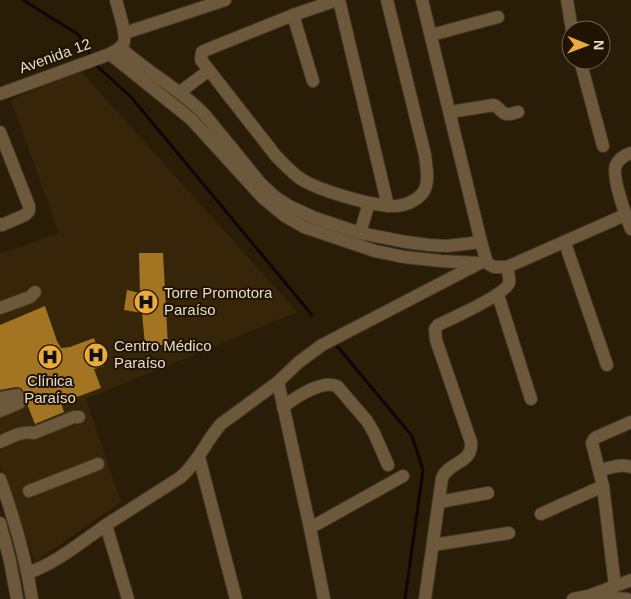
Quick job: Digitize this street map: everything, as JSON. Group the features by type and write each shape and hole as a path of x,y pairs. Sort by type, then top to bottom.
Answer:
{"street":[{"path":"115,50 123,44 125,33 116,0"},
{"path":"125,33 225,0"},
{"path":"387,0 425,155 427,173 426,186 422,194 407,204 388,206 369,203 315,186 301,179 276,156 200,60 202,52 293,15 338,0 388,206"},
{"path":"422,0 450,112 484,263"},
{"path":"566,0 570,20"},
{"path":"293,15 313,81"},
{"path":"431,35 498,17"},
{"path":"115,50 180,92 204,114 261,184 274,197 289,206 315,218 360,233 406,242 447,246 480,242"},
{"path":"115,50 191,119 262,196 285,216 304,226 375,250 404,257 484,263 494,267 507,267 626,215"},
{"name":"Avenida 12","path":"0,94 115,50"},
{"path":"583,70 603,146"},
{"path":"180,92 208,71"},
{"path":"450,112 494,105 504,114 518,112"},
{"path":"0,132 29,206 29,211 25,215 2,225 0,224"},
{"path":"629,154 620,158 616,164 615,176 631,229"},
{"path":"360,233 369,203"},
{"path":"565,242 607,365"},
{"path":"28,573 43,568 55,561 106,525 181,478 199,457 221,424 278,382 299,362 322,345 484,263"},
{"path":"425,599 442,478 447,470 468,456 471,447 471,442 436,340 435,329 438,325 498,295 507,288 509,284 507,267"},
{"path":"0,308 30,297 34,292"},
{"path":"498,295 531,399"},
{"path":"278,382 324,599"},
{"path":"283,407 318,386 332,384 337,386 367,422 388,465"},
{"path":"0,398 17,395 19,403 0,411"},
{"path":"0,442 20,433 34,432 74,417 79,417"},
{"path":"615,586 603,486 593,440 631,422"},
{"path":"199,457 236,599"},
{"path":"29,491 98,464"},
{"path":"600,470 622,465 631,467"},
{"path":"310,528 403,476"},
{"path":"0,479 10,506 28,573 32,599"},
{"path":"541,514 603,486"},
{"path":"439,502 488,493"},
{"path":"0,523 17,599"},
{"path":"106,525 128,599"},
{"path":"432,545 509,533"},
{"path":"573,599 588,596 630,580 629,599 588,596"}],"shaded area":[{"name":"Centro Médico Paraíso","path":"78,68 297,312 86,399 121,502 35,562 0,466 0,254 59,233 11,100"}],"building":[{"name":"Torre Promotora Paraíso","path":"139,253 163,253 168,345 145,345 142,313 124,310 127,290 140,293"},
{"name":"Clínica Paraíso","path":"45,306 61,348 70,347 94,338 104,366 94,369 101,388 61,403 64,412 35,424 27,404 26,395 21,388 0,390 0,325"}],"waterway":[{"path":"23,0 79,35 89,53"},
{"path":"97,66 131,97 312,315"},
{"path":"337,346 412,436 423,470 405,599"}],"place":[{"name":"Torre Promotora Paraíso","path":"146,302"},
{"name":"Centro Médico Paraíso","path":"96,355"},
{"name":"Clínica Paraíso","path":"50,357"}]}
